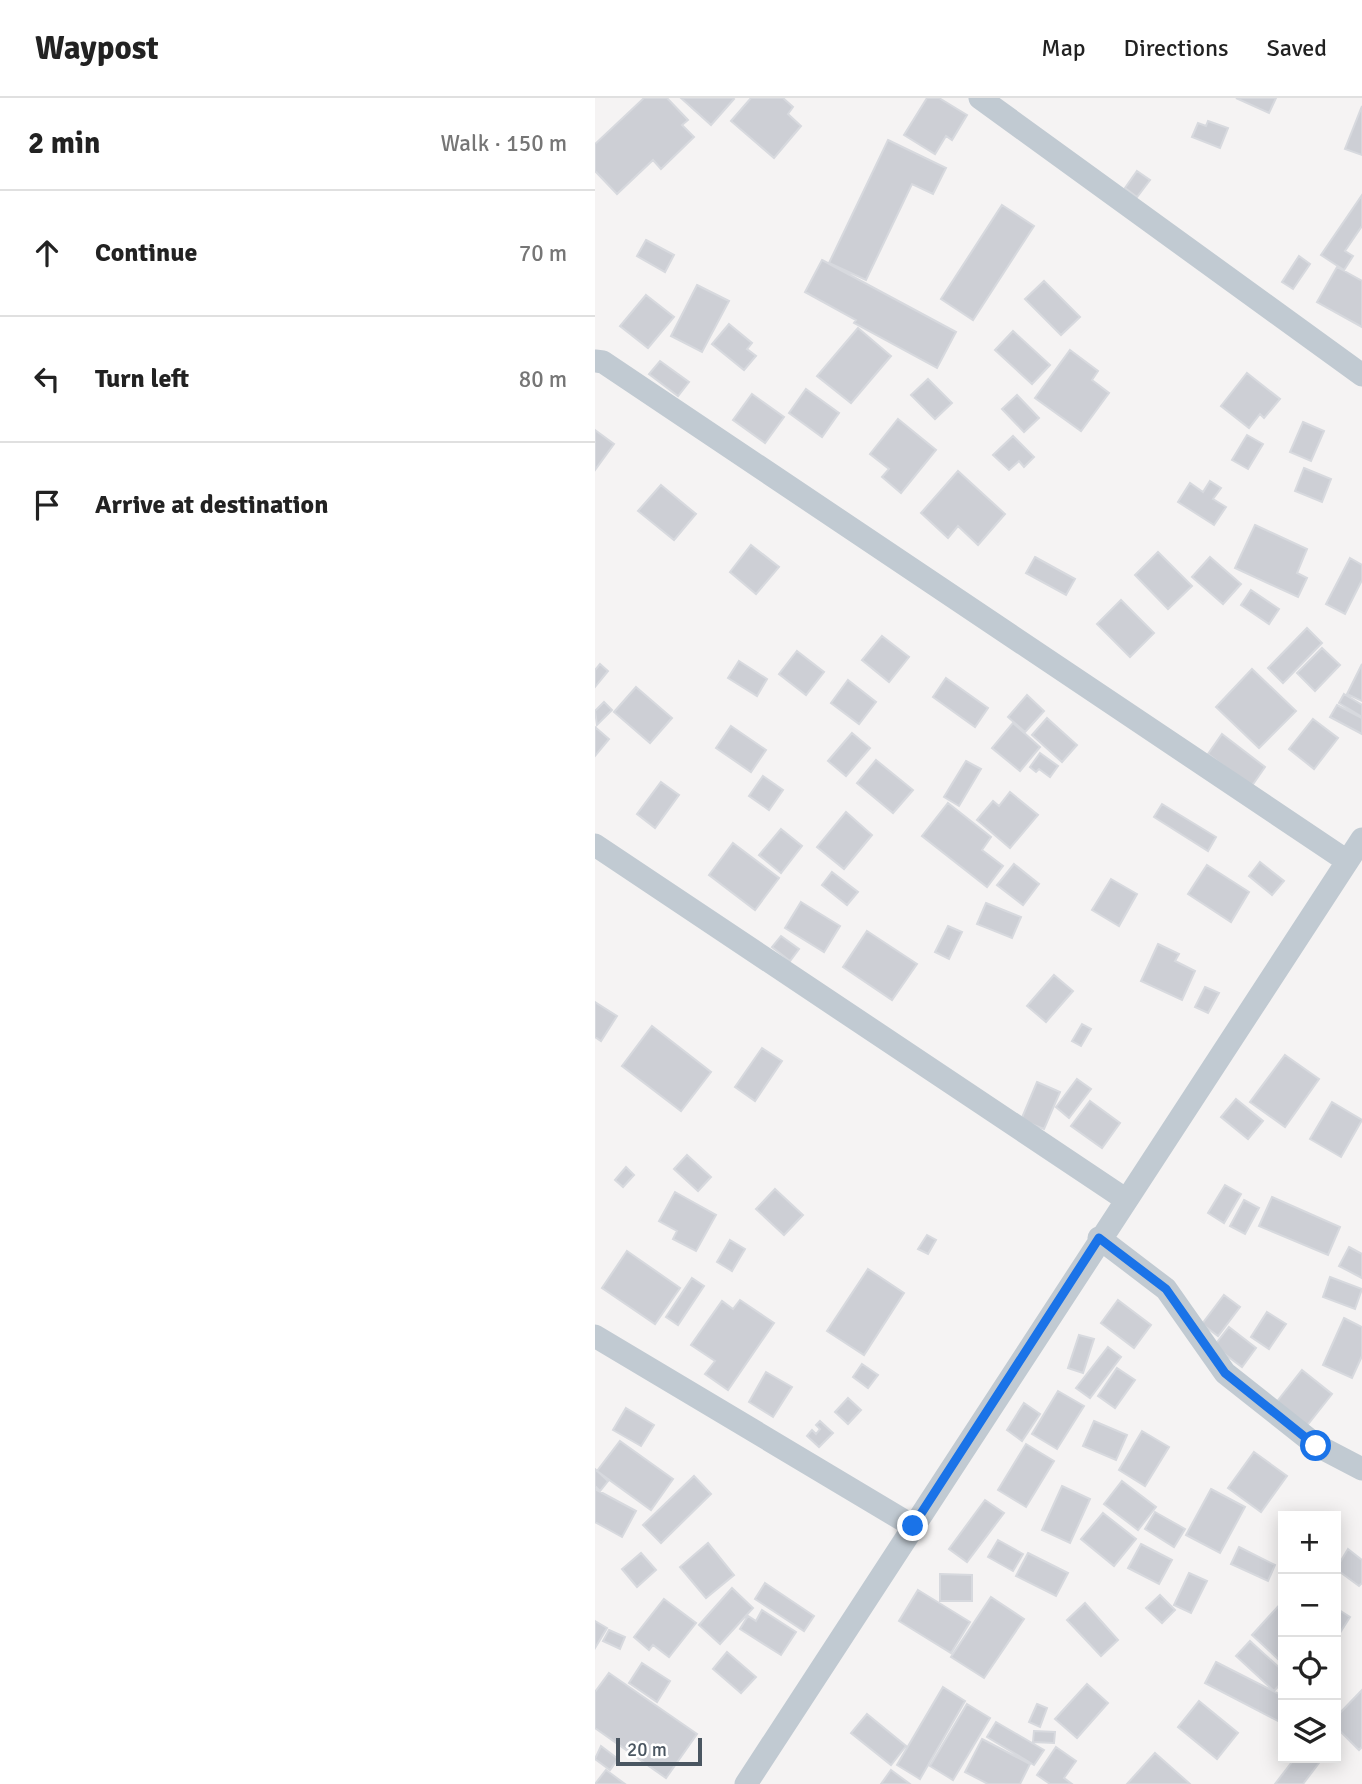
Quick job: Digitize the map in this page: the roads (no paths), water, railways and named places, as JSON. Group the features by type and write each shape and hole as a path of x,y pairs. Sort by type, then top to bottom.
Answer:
{"street":[{"path":"981,98 1362,375"},
{"path":"595,361 603,362 1347,861"},
{"path":"745,1784 1362,838"},
{"path":"595,845 1125,1199"},
{"path":"1099,1238 1166,1289 1225,1373 1316,1446 1362,1469"},
{"path":"595,1336 913,1526"}]}
